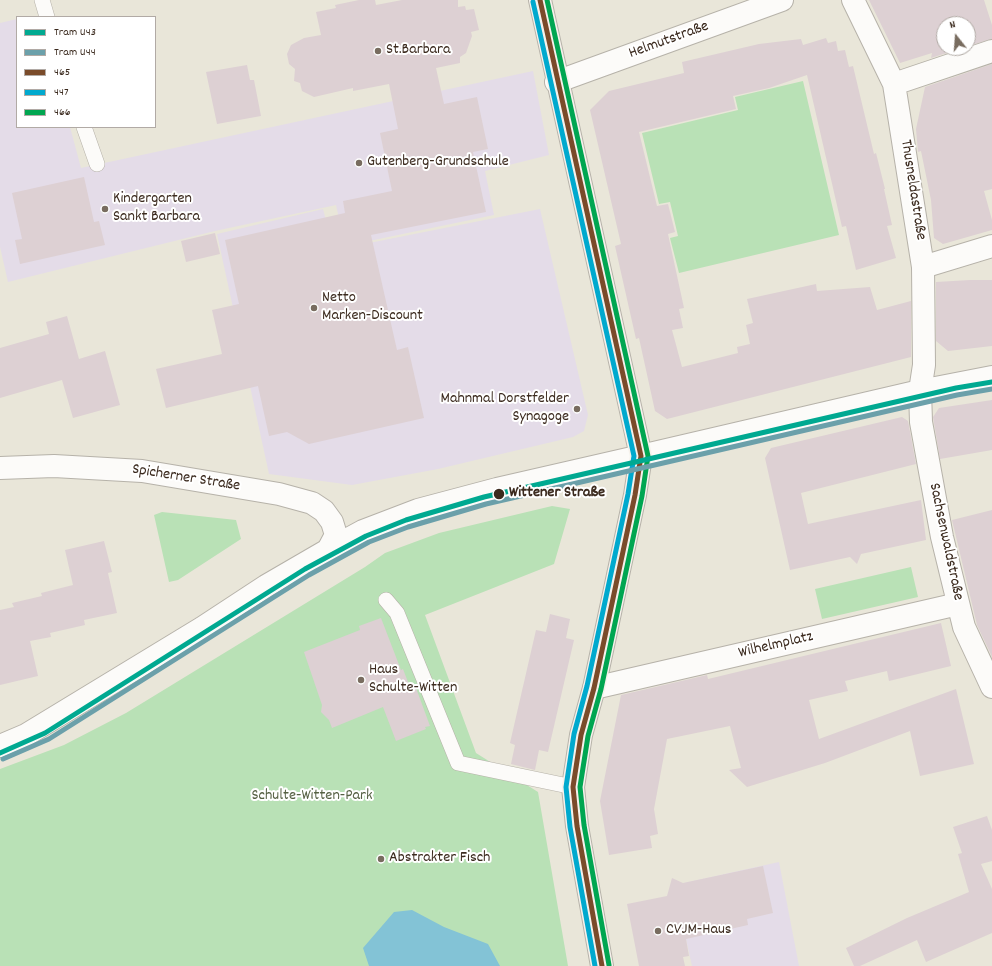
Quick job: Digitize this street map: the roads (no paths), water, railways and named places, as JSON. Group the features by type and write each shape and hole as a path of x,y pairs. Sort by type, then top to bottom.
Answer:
{"main road":[{"path":"540,0 556,82 616,339 641,456 636,495 594,688 581,735 573,787 577,826 602,966"}],"street":[{"name":"Helmutstraße","path":"556,82 782,0"},
{"name":"Thusneldastraße","path":"853,0 894,84 923,267 924,365 920,391"},
{"path":"894,84 992,51"},
{"path":"923,267 992,246"},
{"path":"0,746 26,735 73,707 266,586 328,550 364,531 418,510 490,491 920,391 992,377"},
{"name":"Sachsenwaldstraße","path":"920,391 921,422 942,537 958,604 964,627 992,687"},
{"name":"Spicherner Straße","path":"0,468 54,466 142,471 279,494 312,503 324,511 332,522 336,535 328,550"},
{"name":"Wilhelmplatz","path":"594,688 958,604"}],"lane":[{"path":"42,0 47,16"},
{"path":"84,128 97,164"},
{"path":"386,600 397,613 458,763 573,787"}],"water":[{"path":"412,910 444,927 488,944 500,966 369,966 363,948 394,912"}],"tram line":[{"name":"U43","path":"0,753 45,733 305,569 366,536 406,520 484,497 956,388 992,382"},
{"name":"U44","path":"3,759 49,739 309,575 369,542 408,527 486,504 957,395 992,389"}],"place":[{"name":"St.Barbara","path":"378,51"},
{"name":"Gutenberg-Grundschule","path":"359,163"},
{"name":"Kindergarten Sankt Barbara","path":"105,209"},
{"name":"Netto Marken-Discount","path":"314,308"},
{"name":"Mahnmal Dorstfelder Synagoge","path":"577,409"},
{"name":"Wittener Straße","path":"499,494"},
{"name":"Haus Schulte-Witten","path":"361,680"},
{"name":"Abstrakter Fisch","path":"381,859"},
{"name":"CVJM-Haus","path":"658,931"}],"park label":[{"name":"Schulte-Witten-Park","path":"312,797"}]}
